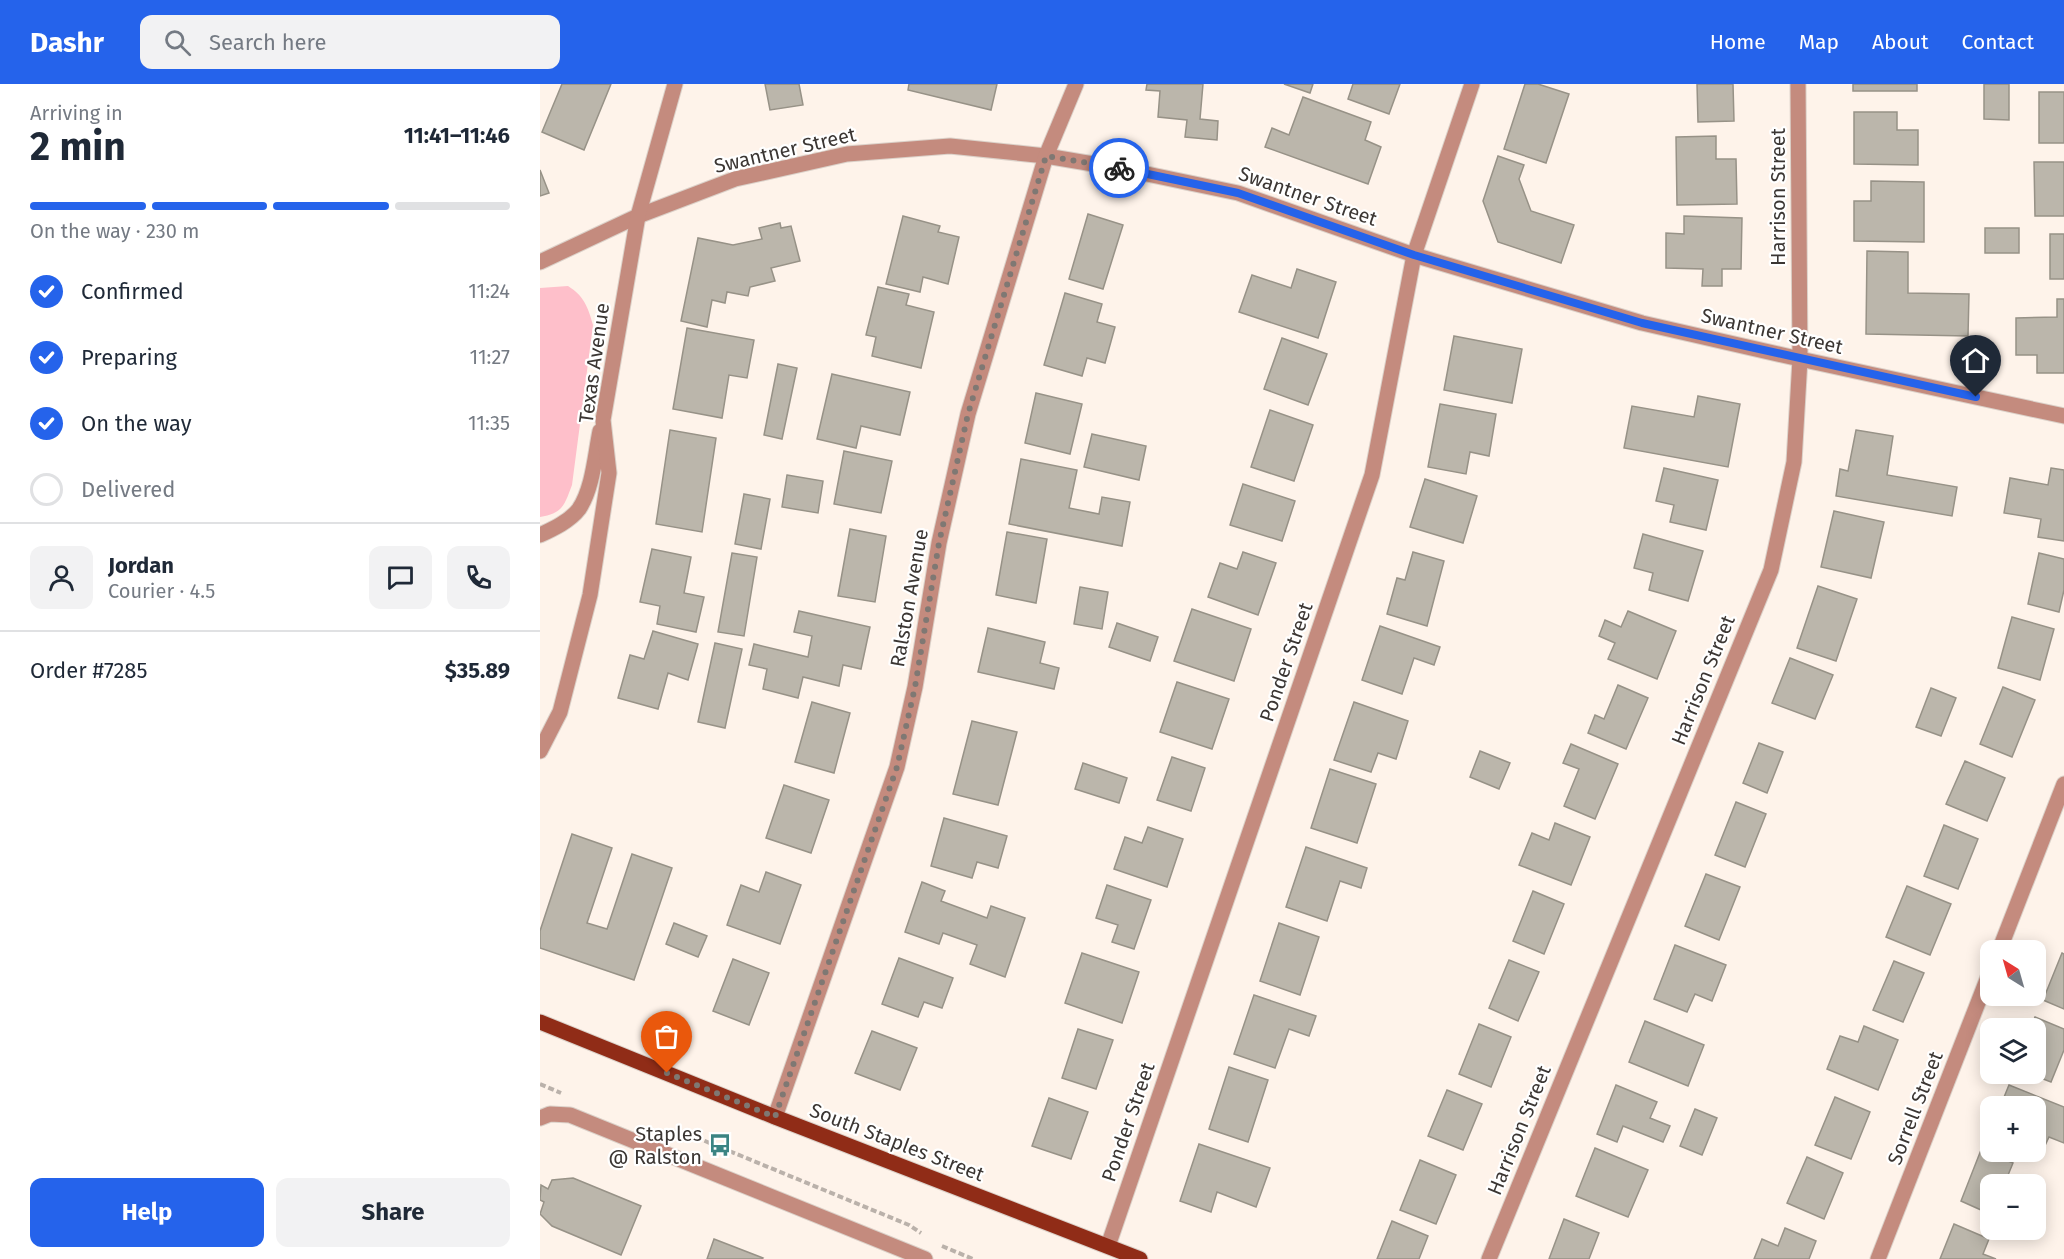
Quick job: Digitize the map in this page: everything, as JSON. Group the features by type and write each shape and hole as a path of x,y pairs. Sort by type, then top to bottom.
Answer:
{"main road":[{"name":"South Staples Street","path":"540,1022 775,1117 1140,1259"}],"street":[{"name":"Texas Avenue","path":"540,752 560,712 590,595 609,472 603,420 638,216 675,84"},
{"name":"Ralston Avenue","path":"775,1117 897,767 915,687 939,543 968,414 1046,156 1076,84"},
{"name":"Ponder Street","path":"1108,1246 1372,475 1414,255 1472,84"},
{"name":"Harrison Street","path":"1489,1259 1771,570 1794,462 1800,359 1798,84"},
{"name":"Swantner Street","path":"540,262 638,216 735,179 847,154 950,146 1046,156 1123,169 1238,193 1414,255 1642,323 2064,416"},
{"path":"540,535 567,520 579,509 588,487 603,420"},
{"path":"2003,940 2064,784"},
{"name":"Sorrell Street","path":"1878,1259 1980,998"},
{"path":"540,1118 550,1114 570,1115 925,1259"}],"shaded area":[{"path":"568,286 585,302 593,325 572,485 558,511 540,517 540,288"}],"building":[{"path":"562,84 611,84 584,150 542,132"},
{"path":"765,84 799,84 803,105 770,110"},
{"path":"909,84 997,84 991,110 908,90"},
{"path":"1147,84 1203,84 1200,119 1218,121 1217,140 1185,137 1187,120 1158,117 1160,91 1146,90"},
{"path":"1284,84 1313,84 1310,93"},
{"path":"1353,84 1400,84 1389,114 1348,99"},
{"path":"1525,84 1538,84 1569,94 1546,163 1504,149"},
{"path":"1697,84 1733,84 1734,121 1698,122"},
{"path":"1853,84 1917,84 1917,91 1853,91"},
{"path":"1984,84 2009,84 2009,120 1984,119"},
{"path":"2039,92 2064,92 2064,143 2039,143"},
{"path":"1303,97 1371,122 1365,140 1381,147 1368,184 1265,147 1272,128 1289,135"},
{"path":"1854,112 1897,112 1897,130 1918,130 1918,165 1854,164"},
{"path":"1716,136 1716,159 1736,159 1737,204 1677,205 1676,137"},
{"path":"1498,156 1524,165 1519,179 1531,211 1574,225 1561,263 1498,242 1483,201"},
{"path":"2034,162 2064,162 2064,216 2035,216"},
{"path":"540,170 549,193 540,196"},
{"path":"1871,181 1924,182 1924,242 1854,241 1854,201 1871,201"},
{"path":"1088,214 1123,225 1103,289 1069,279"},
{"path":"903,216 940,226 938,232 959,237 948,284 923,277 920,292 886,284"},
{"path":"1684,216 1742,218 1741,269 1722,269 1722,286 1702,286 1703,269 1666,268 1666,233 1684,234"},
{"path":"780,223 781,228 791,226 800,261 771,268 775,281 750,287 748,296 727,292 725,303 712,300 707,327 681,321 698,238 733,245 762,239 759,228"},
{"path":"1985,228 2019,228 2019,253 1985,253"},
{"path":"2050,234 2064,234 2064,279 2050,279"},
{"path":"1867,251 1908,252 1908,293 1969,294 1968,336 1866,334"},
{"path":"1297,269 1336,282 1318,338 1239,312 1252,275 1291,288"},
{"path":"878,287 909,294 906,305 934,312 921,368 872,356 876,337 866,335"},
{"path":"1065,293 1102,304 1097,322 1115,327 1105,363 1087,358 1082,376 1044,365"},
{"path":"2057,299 2064,299 2064,373 2037,373 2037,355 2016,355 2016,318 2057,317"},
{"path":"687,328 754,340 747,378 729,375 722,418 673,409"},
{"path":"1454,336 1522,349 1512,403 1444,390"},
{"path":"1282,338 1327,354 1308,405 1264,389"},
{"path":"778,364 797,368 782,439 764,435"},
{"path":"832,374 910,392 900,435 861,426 856,448 817,439"},
{"path":"1036,393 1082,404 1070,454 1025,443"},
{"path":"1698,396 1740,404 1728,467 1624,448 1632,406 1694,417"},
{"path":"1440,404 1496,414 1489,456 1470,452 1466,474 1428,467"},
{"path":"1270,410 1313,425 1294,481 1251,467"},
{"path":"670,430 716,438 702,532 656,524"},
{"path":"1856,430 1893,436 1887,475 1957,487 1952,516 1836,496 1840,469 1848,471"},
{"path":"1092,434 1146,446 1139,480 1084,467"},
{"path":"844,451 892,461 881,513 834,504"},
{"path":"1021,459 1077,470 1069,508 1099,514 1102,497 1130,502 1122,546 1009,524"},
{"path":"1664,468 1718,480 1706,530 1670,522 1674,505 1656,501"},
{"path":"2051,468 2064,470 2064,541 2038,537 2041,519 2004,513 2010,478 2048,485"},
{"path":"787,475 823,481 818,513 782,507"},
{"path":"1425,479 1477,496 1463,543 1410,527"},
{"path":"1243,484 1295,501 1282,541 1230,525"},
{"path":"744,494 770,499 761,549 735,544"},
{"path":"1834,511 1884,522 1871,578 1821,567"},
{"path":"850,529 886,536 875,602 838,596"},
{"path":"1007,532 1047,539 1036,603 996,595"},
{"path":"1643,534 1703,551 1688,601 1649,590 1653,573 1634,568"},
{"path":"652,549 691,557 684,593 704,597 696,632 657,624 660,606 640,602"},
{"path":"1243,552 1276,563 1258,615 1208,597 1220,563 1237,569"},
{"path":"1413,552 1444,561 1427,626 1387,614 1397,578 1405,580"},
{"path":"732,553 757,557 744,636 718,632"},
{"path":"2039,553 2064,559 2064,590 2059,612 2028,604"},
{"path":"1818,586 1857,599 1836,661 1797,648"},
{"path":"1080,587 1108,592 1102,629 1074,624"},
{"path":"1192,609 1251,629 1234,681 1174,661"},
{"path":"799,611 870,627 861,669 843,665 839,686 803,677 798,698 763,689 767,669 749,665 754,644 808,657 812,636 794,632"},
{"path":"1628,611 1676,631 1657,679 1608,659 1615,643 1599,636 1605,620 1621,627"},
{"path":"2012,617 2054,629 2040,680 1998,668"},
{"path":"1117,623 1158,637 1150,661 1109,647"},
{"path":"1380,626 1440,647 1434,665 1414,658 1402,694 1362,680"},
{"path":"988,628 1045,642 1040,663 1059,668 1054,689 978,672"},
{"path":"653,631 698,644 688,680 668,673 658,709 618,698 630,655 644,659"},
{"path":"715,643 742,649 725,728 698,722"},
{"path":"1790,658 1833,675 1815,719 1772,703"},
{"path":"1177,682 1229,699 1212,749 1160,732"},
{"path":"1618,685 1648,698 1626,749 1588,733 1595,715 1604,719"},
{"path":"2003,687 2035,700 2012,757 1980,744"},
{"path":"1931,688 1956,698 1941,736 1916,727"},
{"path":"812,702 850,713 834,773 795,762"},
{"path":"1354,702 1408,721 1396,759 1378,753 1371,772 1334,760"},
{"path":"972,721 1017,732 998,805 953,794"},
{"path":"1759,743 1783,752 1767,793 1743,783"},
{"path":"1571,744 1618,764 1595,819 1564,806 1579,769 1563,763"},
{"path":"1480,751 1510,763 1499,789 1470,777"},
{"path":"1172,757 1205,768 1191,811 1157,800"},
{"path":"1965,761 2005,778 1987,821 1946,804"},
{"path":"1083,763 1127,778 1119,803 1075,789"},
{"path":"1330,769 1376,784 1357,843 1311,828"},
{"path":"784,785 829,800 811,853 766,838"},
{"path":"1736,802 1766,814 1745,867 1715,855"},
{"path":"944,818 1007,836 998,868 977,862 972,878 931,866"},
{"path":"1555,823 1590,837 1571,885 1519,865 1532,833 1549,840"},
{"path":"1944,825 1978,839 1958,889 1924,876"},
{"path":"1148,827 1183,839 1167,887 1114,869 1125,837 1142,843"},
{"path":"572,834 612,848 587,923 607,929 632,854 672,868 634,980 540,948 540,931"},
{"path":"1306,847 1367,868 1361,888 1340,881 1327,921 1286,907"},
{"path":"766,872 801,885 780,944 727,925 741,885 759,892"},
{"path":"1706,874 1740,887 1719,940 1685,926"},
{"path":"922,882 945,891 941,901 987,918 991,906 1025,918 1005,977 970,964 977,945 943,933 939,944 905,932"},
{"path":"1107,885 1151,900 1134,949 1112,942 1118,925 1096,918"},
{"path":"1907,886 1951,904 1930,955 1886,937"},
{"path":"1533,891 1564,904 1544,954 1513,941"},
{"path":"674,923 707,936 698,957 666,944"},
{"path":"1279,923 1319,937 1300,995 1260,981"},
{"path":"1675,945 1726,965 1712,1001 1695,994 1687,1012 1654,999"},
{"path":"1082,953 1139,972 1122,1023 1065,1003"},
{"path":"2062,953 2064,954 2064,1009 2046,1001 2046,993"},
{"path":"899,958 953,978 942,1008 924,1002 918,1017 882,1004"},
{"path":"733,959 769,973 749,1025 713,1011"},
{"path":"1509,960 1539,972 1518,1021 1489,1008"},
{"path":"1894,961 1924,973 1903,1022 1873,1010"},
{"path":"1254,995 1316,1016 1309,1036 1289,1029 1275,1068 1234,1054"},
{"path":"1645,1021 1704,1045 1688,1086 1629,1062"},
{"path":"2046,1022 2064,1029 2064,1050 2051,1082 2046,1080"},
{"path":"1479,1024 1511,1037 1491,1087 1459,1074"},
{"path":"1864,1026 1898,1040 1878,1090 1827,1069 1840,1036 1858,1042"},
{"path":"1078,1029 1113,1040 1096,1089 1062,1078"},
{"path":"872,1031 917,1048 900,1090 855,1073"},
{"path":"1229,1067 1268,1080 1248,1142 1209,1129"},
{"path":"1616,1085 1657,1102 1650,1118 1670,1126 1663,1142 1623,1126 1617,1142 1597,1134"},
{"path":"2009,1085 2036,1096 2004,1096"},
{"path":"1447,1090 1482,1104 1463,1150 1428,1136"},
{"path":"1835,1097 1870,1112 1851,1159 1815,1145"},
{"path":"1049,1098 1088,1112 1071,1159 1032,1146"},
{"path":"2046,1100 2064,1107 2064,1143 2049,1137 2046,1143"},
{"path":"1695,1109 1717,1118 1702,1155 1680,1146"},
{"path":"1199,1144 1270,1168 1256,1207 1217,1192 1211,1212 1180,1201"},
{"path":"1595,1148 1648,1170 1628,1217 1576,1196"},
{"path":"1980,1153 1980,1162 2013,1163 2008,1174 1980,1174 1980,1210 1961,1201"},
{"path":"1807,1157 1843,1173 1824,1219 1787,1203"},
{"path":"1420,1160 1456,1175 1436,1224 1400,1210"},
{"path":"573,1178 641,1206 621,1255 552,1226 540,1214 544,1202 540,1200 541,1185 548,1189 552,1180"},
{"path":"1564,1219 1599,1233 1589,1259 1549,1259"},
{"path":"1392,1221 1428,1236 1419,1259 1377,1259"},
{"path":"1954,1224 1980,1235 1980,1240 1989,1240 1983,1254 1996,1259 1940,1259"},
{"path":"1785,1228 1816,1241 1809,1259 1754,1259 1762,1239 1778,1246"},
{"path":"714,1239 763,1258 707,1259"}],"way so far":[{"path":"667,1073 775,1117 897,767 915,687 939,543 968,414 1046,156 1119,168"}],"place":[{"name":"Staples @ Ralston","path":"720,1145"}],"route":[{"path":"1119,168 1238,193 1414,255 1642,323 1976,397"}]}
